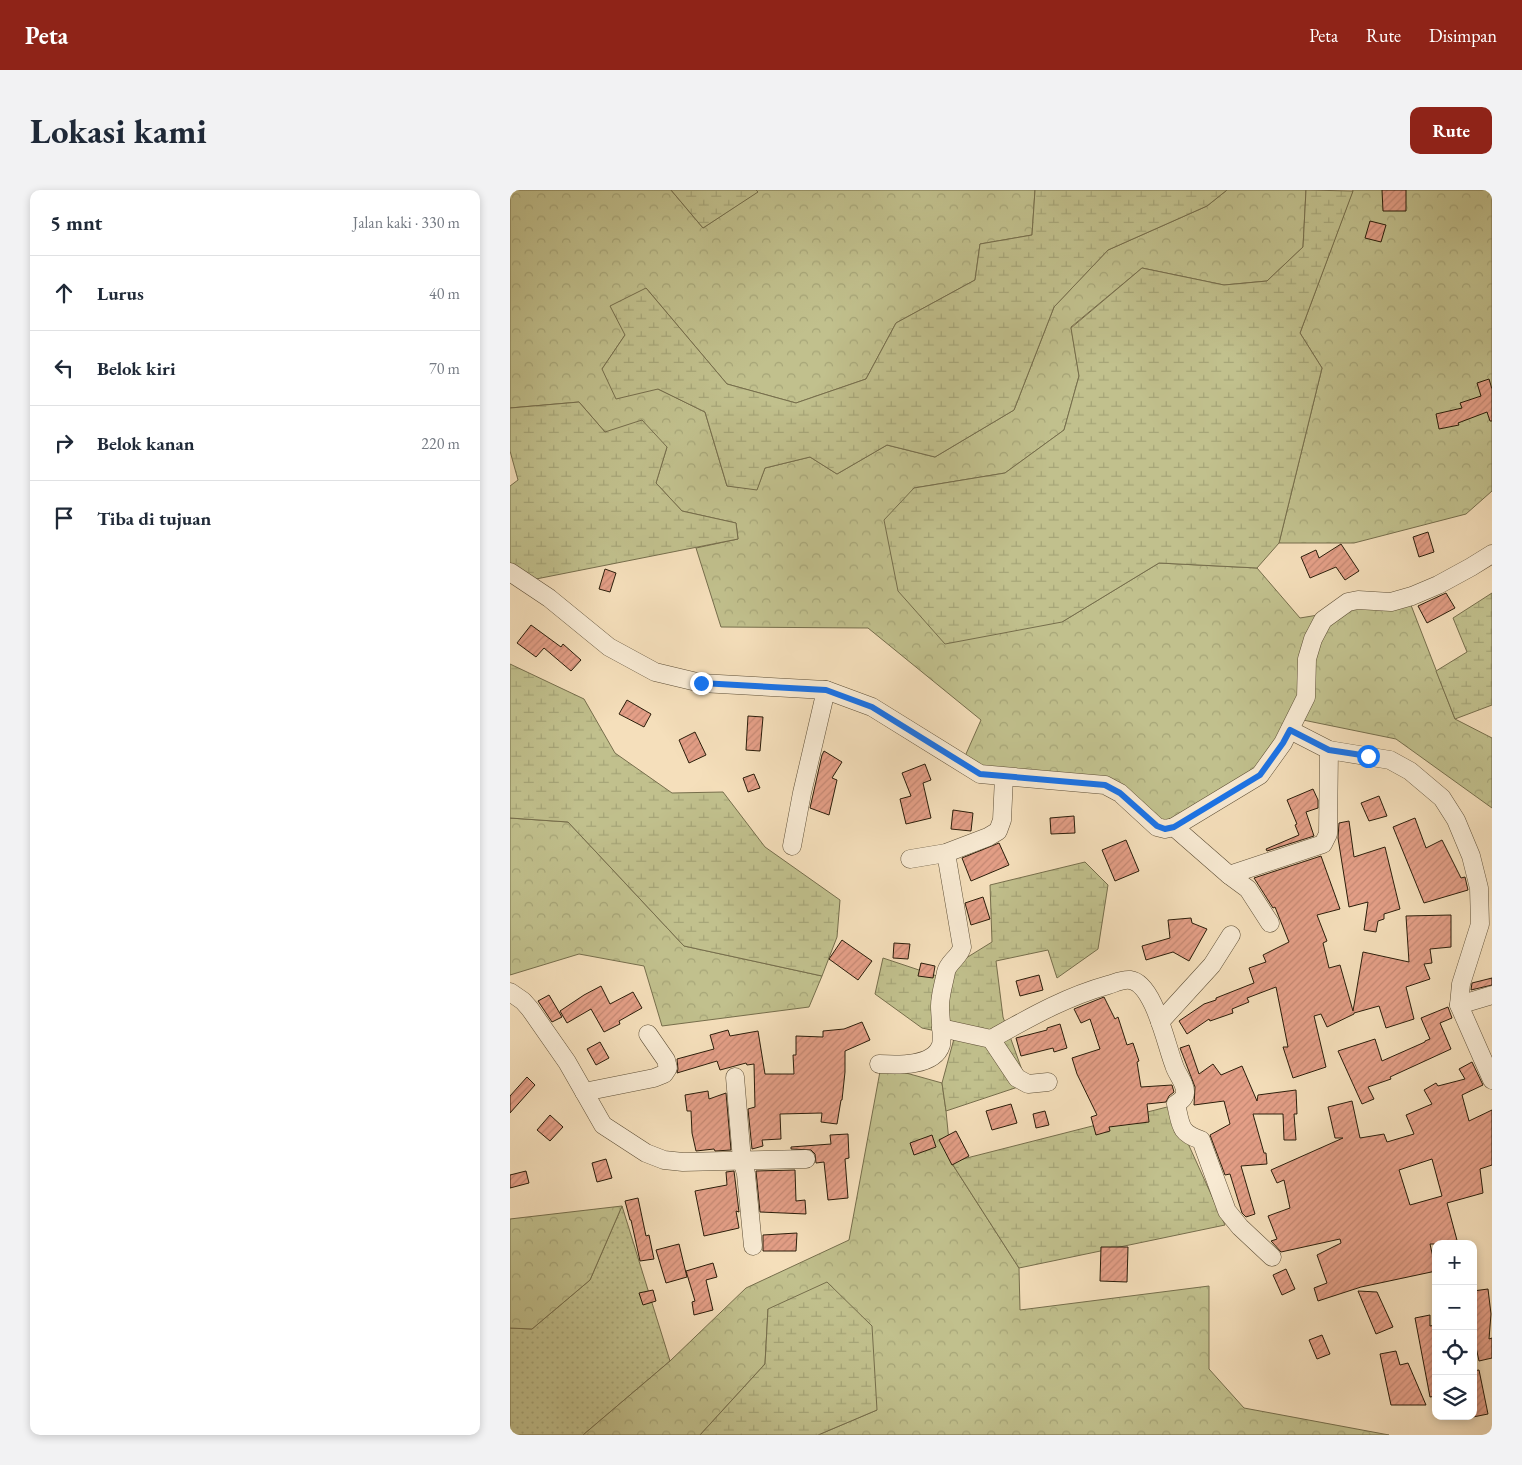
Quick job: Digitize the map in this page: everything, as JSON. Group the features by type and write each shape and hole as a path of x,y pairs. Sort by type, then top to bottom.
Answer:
{"street":[{"path":"510,572 549,598 609,647 655,672 701,683 826,690 872,707 980,774 1105,785 1120,793 1157,826 1165,829 1174,827 1260,775 1283,743 1306,697 1307,659 1313,639 1323,620 1348,602 1358,600 1391,602 1412,596 1438,585 1492,554"},
{"path":"792,846 802,793 826,690"},
{"path":"1290,730 1329,750 1390,760 1410,770 1442,798 1456,820 1471,856 1479,888 1480,924 1461,984 1459,1005 1492,1080"},
{"path":"1229,875 1322,844 1328,834 1329,750"},
{"path":"910,859 946,853 988,837 998,831 1002,820 1004,777"},
{"path":"1174,827 1248,889 1270,923"},
{"path":"879,1064 898,1065 925,1061 933,1057 941,1045 940,1004 947,968 961,952 962,947 946,853"},
{"path":"1160,1022 1212,964 1231,936"},
{"path":"941,1028 991,1039 1056,1003 1128,980 1136,982 1147,992 1160,1022 1174,1066 1186,1091 1176,1104 1183,1131 1190,1137 1201,1140 1227,1211 1240,1227 1272,1257"},
{"path":"510,992 523,1001 530,1009 567,1062 603,1125 646,1152 664,1160 683,1162 806,1159"},
{"path":"1459,1005 1492,995"},
{"path":"584,1092 654,1078 664,1074 668,1068 666,1060 648,1034"},
{"path":"991,1039 1017,1078 1028,1084 1048,1082"},
{"path":"735,1077 742,1160 746,1174 753,1246"}],"green space":[{"path":"510,190 671,190 703,228 757,192 756,190 1035,190 1032,235 980,244 975,280 896,323 866,379 796,403 727,384 646,288 625,335 602,369 658,389 705,412 727,486 757,489 765,468 810,457 837,474 887,445 935,457 1014,410 1054,307 1108,250 1207,206 1227,190 1306,190 1303,247 1267,281 1224,285 1142,268 1071,327 1079,376 1064,430 1005,473 914,488 1062,622 1159,563 1257,568 1300,618 1409,600 1455,719 1492,738 1492,808 1396,739 1303,720 1263,774 1165,824 1128,795 962,763 981,720 868,628 721,627 696,548 738,539 736,523 682,511 656,483 667,447 605,432 579,402 510,408"},
{"path":"671,190 756,190 758,192 703,228"},
{"path":"1035,190 1227,190 1207,206 1108,250 1054,307 1014,410 935,457 887,445 837,474 810,457 765,468 757,490 727,486 705,412 658,389 616,399 602,369 625,335 610,306 646,288 727,384 796,403 866,379 896,323 975,280 980,244 1032,235"},
{"path":"1306,190 1353,191 1300,333 1322,368 1279,543 1257,568 1159,563 1062,622 945,644 898,591 884,520 914,488 1005,473 1064,430 1079,376 1071,328 1142,268 1224,285 1267,281 1303,247"},
{"path":"1353,190 1492,190 1492,491 1466,514 1354,543 1279,543 1322,368 1300,333"},
{"path":"579,402 605,432 642,420 667,447 656,483 682,511 736,523 738,539 531,580 510,566 510,486 518,480 510,451 510,408"},
{"path":"1492,593 1492,705 1455,719 1436,671 1467,652 1453,618"},
{"path":"510,664 584,699 615,753 672,793 723,792 765,847 840,900 837,937 822,976 684,946 568,822 510,818"},
{"path":"510,818 568,822 684,946 822,976 809,1007 662,1026 644,966 579,954 510,975"},
{"path":"1085,862 1108,885 1098,949 1057,978 1048,950 996,961 1003,1017 1027,1084 946,1111 942,1083 955,1035 922,1028 875,994 883,958 937,976 992,942 990,885"},
{"path":"881,1066 942,1083 951,1162 1019,1268 1020,1310 1209,1286 1209,1369 1244,1408 1389,1435 818,1435 877,1410 768,1309 765,1364 700,1435 583,1435 670,1361 746,1288 849,1240"},
{"path":"1171,1106 1225,1225 1019,1268 951,1162"},
{"path":"622,1206 670,1361 583,1435 510,1435 510,1328 532,1329 590,1280"},
{"path":"622,1206 590,1280 532,1329 510,1328 510,1219"},
{"path":"827,1282 872,1326 877,1410 818,1435 700,1435 765,1364 768,1309"}],"building":[{"path":"1382,190 1406,190 1406,211 1383,211"},
{"path":"1370,221 1386,225 1381,242 1365,238"},
{"path":"1489,379 1492,389 1492,421 1490,421 1487,412 1458,423 1459,425 1439,429 1436,414 1462,408 1460,403 1481,396 1477,383"},
{"path":"1428,532 1434,552 1419,557 1413,537"},
{"path":"1341,544 1359,571 1345,580 1336,567 1310,578 1301,557 1316,550 1319,558"},
{"path":"605,569 616,573 610,592 599,589"},
{"path":"1446,593 1455,608 1427,623 1418,606"},
{"path":"531,625 561,647 563,644 581,660 571,671 544,648 536,657 517,643"},
{"path":"627,700 651,714 644,727 619,714"},
{"path":"748,716 763,717 760,751 746,750"},
{"path":"695,732 706,755 689,763 679,740"},
{"path":"824,751 842,762 832,778 837,780 829,815 810,808"},
{"path":"925,764 931,780 923,783 931,818 906,824 900,799 911,796 902,773"},
{"path":"754,774 760,788 748,792 743,778"},
{"path":"1313,789 1318,800 1318,808 1306,812 1314,836 1267,851 1266,849 1299,835 1295,825 1297,824 1287,800"},
{"path":"1379,796 1387,816 1369,821 1361,803"},
{"path":"953,810 973,813 971,831 951,829"},
{"path":"1074,816 1075,833 1051,834 1050,818"},
{"path":"1415,818 1426,848 1442,840 1461,878 1465,877 1468,890 1424,903 1393,827"},
{"path":"1349,821 1354,857 1385,847 1400,909 1384,914 1384,919 1378,921 1376,932 1364,930 1368,902 1349,907 1338,838 1339,823"},
{"path":"1126,840 1139,871 1115,881 1102,850"},
{"path":"999,843 1009,865 971,881 962,858"},
{"path":"1321,856 1340,909 1317,915 1327,941 1323,943 1329,968 1340,965 1353,1011 1363,952 1409,962 1406,916 1451,915 1451,947 1430,949 1432,963 1424,964 1430,979 1406,987 1414,1019 1386,1028 1379,1006 1354,1013 1327,1027 1321,1014 1314,1016 1326,1067 1293,1078 1283,1047 1288,1047 1276,987 1247,998 1249,1002 1232,1009 1233,1013 1210,1021 1209,1019 1187,1034 1179,1021 1204,1004 1254,983 1249,968 1266,962 1263,955 1289,942 1275,907 1273,908 1254,878"},
{"path":"983,897 990,919 971,925 965,903"},
{"path":"1191,918 1192,923 1207,929 1189,961 1173,952 1146,960 1142,946 1170,938 1168,920"},
{"path":"842,940 872,961 858,980 829,959"},
{"path":"894,943 910,944 908,959 893,958"},
{"path":"921,963 935,966 933,978 918,976"},
{"path":"1039,975 1043,990 1020,996 1016,981"},
{"path":"1492,978 1492,985 1471,990 1472,983"},
{"path":"601,986 610,1004 633,992 642,1008 619,1021 620,1024 604,1032 591,1009 567,1023 560,1011"},
{"path":"549,995 562,1017 552,1022 538,1001"},
{"path":"1104,997 1115,1019 1118,1017 1127,1045 1133,1043 1139,1061 1137,1062 1141,1087 1172,1085 1174,1092 1166,1102 1147,1104 1149,1122 1109,1127 1110,1131 1096,1135 1091,1117 1097,1115 1077,1074 1072,1058 1100,1049 1090,1019 1081,1023 1074,1009"},
{"path":"1448,1007 1452,1018 1440,1023 1451,1049 1390,1077 1391,1079 1368,1087 1374,1099 1362,1104 1338,1051 1375,1039 1382,1061 1430,1039 1421,1018"},
{"path":"862,1022 870,1040 845,1051 842,1100 837,1124 821,1122 822,1113 780,1114 781,1139 762,1140 763,1146 752,1149 748,1109 755,1107 754,1064 747,1065 746,1063 720,1070 717,1061 677,1073 677,1059 714,1049 710,1035 728,1030 730,1036 758,1031 765,1074 794,1074 793,1055 796,1055 796,1036 823,1037 823,1031 844,1029"},
{"path":"1060,1024 1067,1048 1054,1052 1053,1048 1021,1056 1016,1038 1047,1030 1047,1028"},
{"path":"600,1042 609,1058 596,1065 587,1049"},
{"path":"1189,1045 1199,1074 1213,1064 1221,1075 1242,1066 1257,1101 1258,1095 1296,1090 1297,1114 1294,1114 1296,1140 1284,1140 1283,1114 1253,1114 1264,1153 1266,1153 1267,1164 1241,1166 1255,1214 1246,1217 1242,1213 1230,1174 1225,1175 1210,1135 1230,1124 1224,1101 1194,1105 1195,1087 1180,1048"},
{"path":"1472,1062 1483,1085 1462,1095 1469,1121 1492,1110 1492,1165 1480,1169 1483,1193 1447,1203 1457,1240 1432,1240 1432,1244 1430,1244 1432,1272 1361,1287 1318,1301 1314,1288 1327,1283 1317,1255 1341,1243 1340,1239 1281,1252 1271,1241 1277,1239 1268,1216 1290,1208 1284,1180 1277,1183 1271,1170 1343,1138 1335,1138 1328,1107 1352,1101 1360,1138 1384,1134 1387,1142 1414,1134 1406,1115 1432,1104 1424,1090 1436,1083 1438,1086 1465,1079 1459,1069","holes":["1432,1159 1442,1196 1410,1205 1399,1170"]},
{"path":"527,1077 535,1085 510,1113 510,1096"},
{"path":"708,1091 709,1099 726,1093 731,1150 696,1151 692,1133 691,1111 687,1111 685,1095"},
{"path":"1011,1104 1017,1123 992,1130 986,1111"},
{"path":"1045,1111 1049,1125 1036,1128 1033,1114"},
{"path":"550,1115 563,1127 550,1141 537,1130"},
{"path":"956,1131 969,1156 952,1165 939,1140"},
{"path":"848,1134 849,1158 845,1159 848,1198 828,1200 824,1162 816,1163 815,1154 811,1150 791,1149 791,1147 831,1144 830,1135"},
{"path":"932,1135 936,1147 914,1155 910,1143"},
{"path":"606,1159 612,1178 597,1182 592,1163"},
{"path":"795,1170 796,1201 805,1200 806,1214 760,1212 756,1171"},
{"path":"526,1171 529,1183 510,1188 510,1175"},
{"path":"734,1171 739,1212 736,1211 739,1228 704,1236 695,1191 727,1185 726,1172"},
{"path":"638,1198 646,1236 649,1235 654,1259 640,1261 625,1201"},
{"path":"797,1233 796,1251 763,1251 763,1235"},
{"path":"679,1244 687,1277 666,1283 656,1250"},
{"path":"1101,1247 1128,1247 1127,1282 1100,1281"},
{"path":"713,1263 717,1277 706,1280 713,1310 694,1315 692,1302 695,1301 686,1271"},
{"path":"1286,1269 1295,1289 1282,1295 1273,1275"},
{"path":"1488,1289 1491,1314 1489,1339 1492,1338 1492,1358 1479,1361 1477,1352 1477,1290"},
{"path":"653,1290 656,1301 643,1305 639,1293"},
{"path":"1358,1291 1377,1292 1393,1327 1376,1334"},
{"path":"1430,1315 1430,1326 1432,1326 1432,1397 1430,1397 1415,1318"},
{"path":"1322,1335 1330,1354 1317,1359 1309,1340"},
{"path":"1396,1351 1400,1365 1408,1363 1426,1405 1391,1405 1380,1354"},
{"path":"1477,1370 1479,1370 1488,1414 1477,1416 1477,1375"}],"route":[{"path":"701,683 826,690 872,707 980,774 1105,785 1120,793 1157,826 1165,829 1174,827 1260,775 1290,730 1329,750 1368,756"}]}
